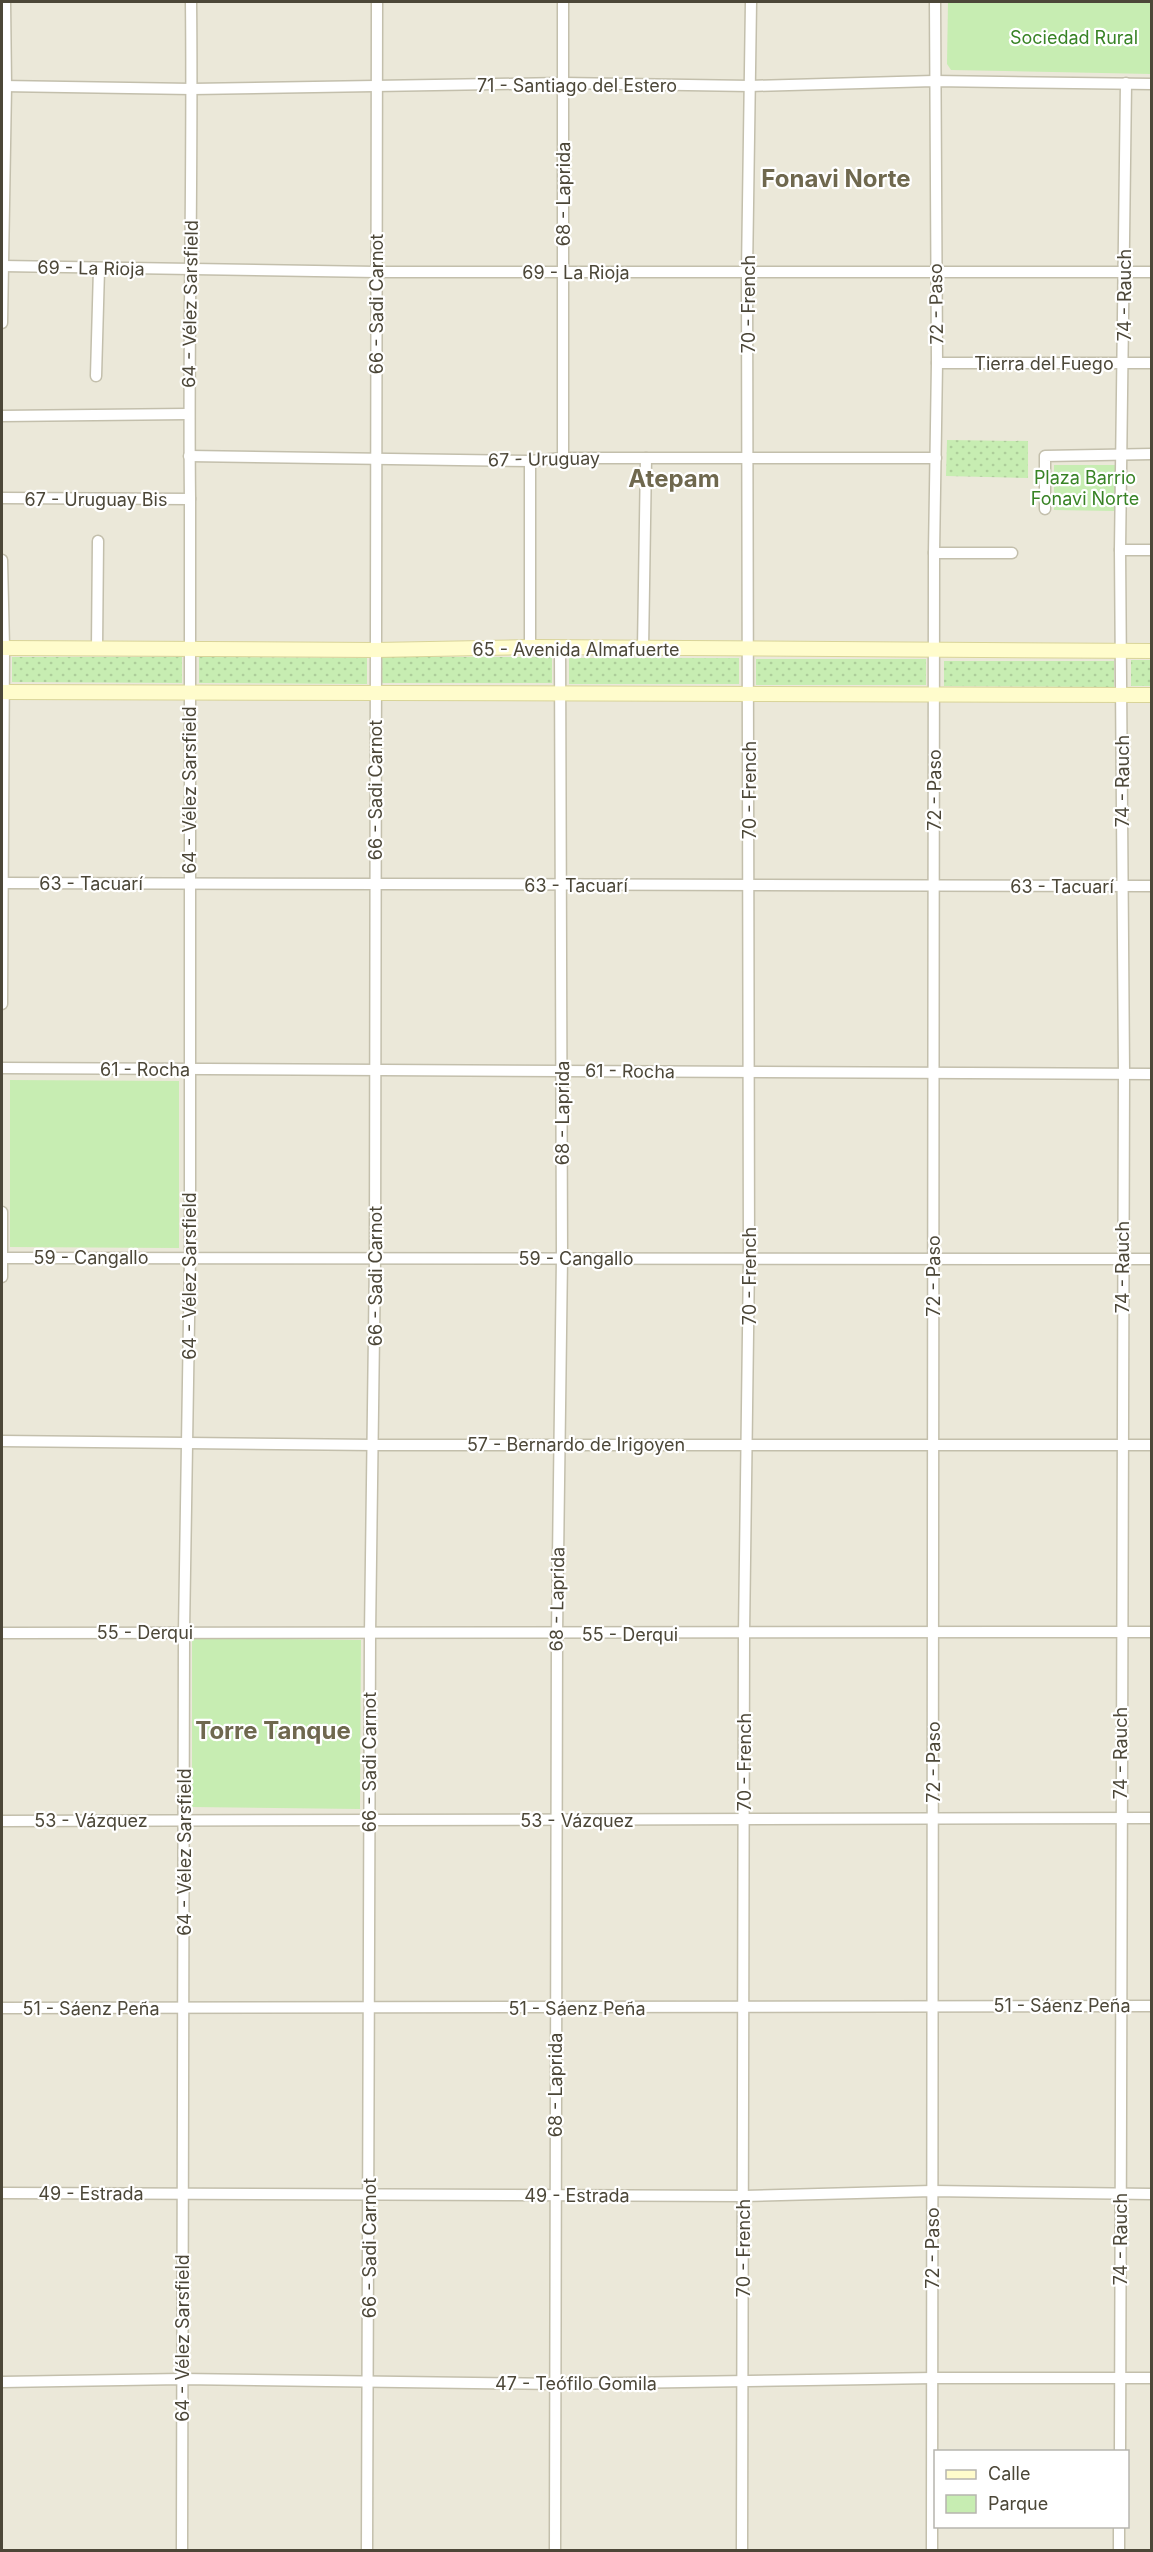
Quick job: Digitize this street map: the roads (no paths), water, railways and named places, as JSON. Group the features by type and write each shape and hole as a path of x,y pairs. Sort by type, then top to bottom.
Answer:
{"main road":[{"name":"65 - Avenida Almafuerte","path":"3,648 376,650 530,647 1152,651"},
{"path":"2,692 1152,695"}],"street":[{"path":"2,323 5,2"},
{"name":"64 - Vélez Sarsfield","path":"182,2550 184,1632 190,1257 188,414 192,269 191,2"},
{"name":"66 - Sadi Carnot","path":"367,2550 370,2381 368,2196 370,1634 375,1259 373,1071 376,884 377,2"},
{"name":"68 - Laprida","path":"563,2 563,458"},
{"name":"70 - French","path":"742,2550 744,1634 749,1258 747,272 751,2"},
{"name":"72 - Paso","path":"932,2550 934,553 937,363 934,2"},
{"name":"71 - Santiago del Estero","path":"4,86 192,89 564,83 750,86 934,81 1152,84"},
{"name":"74 - Rauch","path":"1119,2450 1120,1632 1124,1073 1123,695 1120,651 1120,550 1124,454 1126,83"},
{"name":"69 - La Rioja","path":"2,266 376,272 1152,272"},
{"path":"96,376 99,269"},
{"name":"Tierra del Fuego","path":"937,363 1152,363"},
{"path":"2,416 188,414"},
{"path":"1045,509 1045,456 1152,454"},
{"name":"67 - Uruguay","path":"189,456 530,461 563,458 936,458"},
{"path":"643,649 646,458"},
{"path":"530,461 530,647"},
{"name":"67 - Uruguay Bis","path":"2,498 190,499"},
{"path":"97,648 98,541"},
{"path":"1120,550 1152,550"},
{"path":"934,553 1012,553"},
{"path":"2,560 2,1004"},
{"name":"68 - Laprida","path":"555,2550 557,1634 562,1257 562,693 560,648"},
{"name":"63 - Tacuarí","path":"2,883 1152,886"},
{"name":"61 - Rocha","path":"2,1068 1152,1074"},
{"path":"2,1212 2,1278"},
{"name":"59 - Cangallo","path":"2,1258 933,1257 1152,1259"},
{"name":"57 - Bernardo de Irigoyen","path":"2,1441 374,1445 1152,1445"},
{"name":"55 - Derqui","path":"2,1633 1152,1632"},
{"name":"53 - Vázquez","path":"2,1821 744,1821 934,1817 1152,1818"},
{"name":"51 - Sáenz Peña","path":"2,2008 1152,2006"},
{"name":"49 - Estrada","path":"2,2193 744,2196 932,2191 1152,2194"},
{"name":"47 - Teófilo Gomila","path":"2,2382 181,2379 556,2384 933,2378 1152,2378"},
{"path":"1119,2528 1119,2550"}],"district":[{"name":"Fonavi Norte","path":"836,178"},
{"name":"Atepam","path":"674,478"},
{"name":"Torre Tanque","path":"273,1730"}],"park label":[{"name":"Sociedad Rural","path":"1074,37"},
{"name":"Plaza Barrio Fonavi Norte","path":"1085,487"}]}
